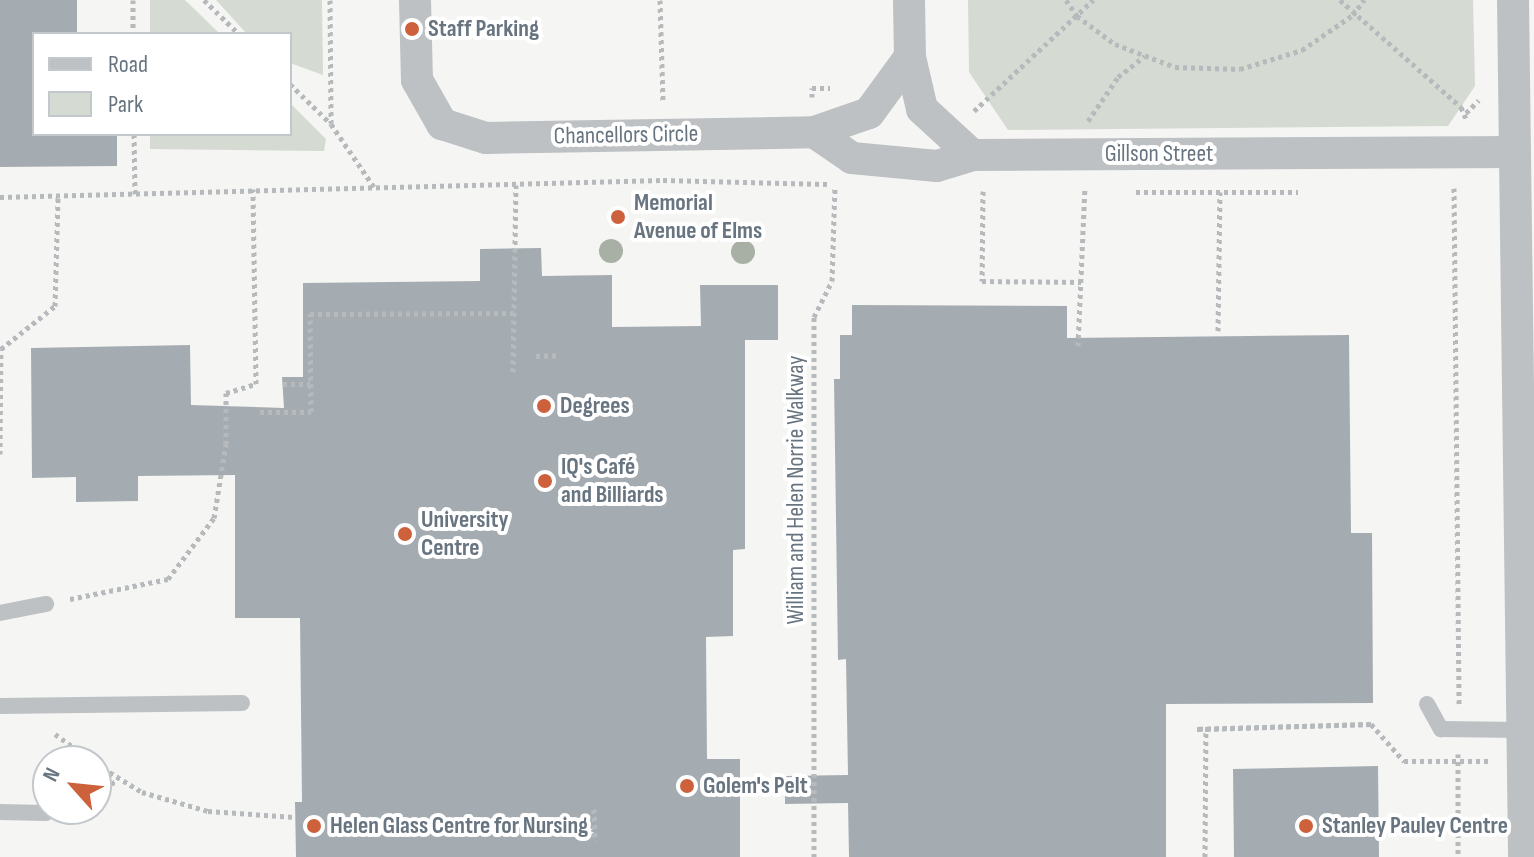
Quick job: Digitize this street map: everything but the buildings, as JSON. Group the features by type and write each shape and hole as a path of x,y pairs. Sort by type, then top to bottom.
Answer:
{"street":[{"name":"Chancellors Circle","path":"415,0 417,80 442,124 486,138 814,132 869,113 910,57"},
{"path":"909,0 910,57 922,109 960,146"},
{"path":"1513,0 1515,152 1526,422 1522,746 1524,857"},
{"name":"Gillson Street","path":"814,132 852,158 937,166 960,146 1220,153 1515,152"}],"lane":[{"path":"0,613 46,604"},
{"path":"0,706 242,703"},
{"path":"1427,704 1441,729 1459,730 1522,746"},
{"path":"0,812 32,813"}],"path":[{"path":"133,0 133,32"},
{"path":"204,0 237,32"},
{"path":"330,0 331,124"},
{"path":"660,0 663,180"},
{"path":"1066,0 1077,16 1115,44 1175,67 1240,69 1302,50 1353,15 1364,0"},
{"path":"960,146 1093,0"},
{"path":"1340,0 1353,15 1466,113"},
{"path":"292,86 331,124 375,188"},
{"path":"812,88 844,88"},
{"name":"William and Helen Norrie Walkway","path":"814,132 835,184 832,281 814,317 814,857"},
{"path":"134,136 135,194"},
{"path":"1218,331 1220,153"},
{"path":"0,197 663,180 835,184"},
{"path":"513,372 516,185"},
{"path":"1454,188 1458,857"},
{"path":"46,604 168,579 214,518 226,444 226,393 256,384 253,189"},
{"path":"983,191 982,281 1081,282"},
{"path":"0,454 1,349 55,306 58,196"},
{"path":"260,412 311,412 310,314 514,313"},
{"path":"536,356 560,355"},
{"path":"283,384 310,384"},
{"path":"1205,857 1206,729 1371,724 1404,761 1458,761 1522,746"},
{"path":"112,776 208,811 295,817"},
{"path":"112,783 118,781"},
{"path":"594,809 595,841"}],"green space":[{"path":"150,0 185,0 218,32 150,32"},
{"path":"216,0 322,0 323,75 292,64 292,32 245,32"},
{"path":"968,0 1473,0 1475,86 1448,126 1008,130 969,72"},
{"path":"292,105 326,139 324,151 150,149 150,136 292,136"}],"place":[{"name":"Staff Parking","path":"412,29"},
{"name":"Memorial Avenue of Elms","path":"618,217"},
{"name":"Degrees","path":"544,406"},
{"name":"IQ's Café and Billiards","path":"545,481"},
{"name":"University Centre","path":"405,534"},
{"name":"Golem's Pelt","path":"687,786"},
{"name":"Helen Glass Centre for Nursing","path":"314,826"},
{"name":"Stanley Pauley Centre","path":"1306,826"}]}
